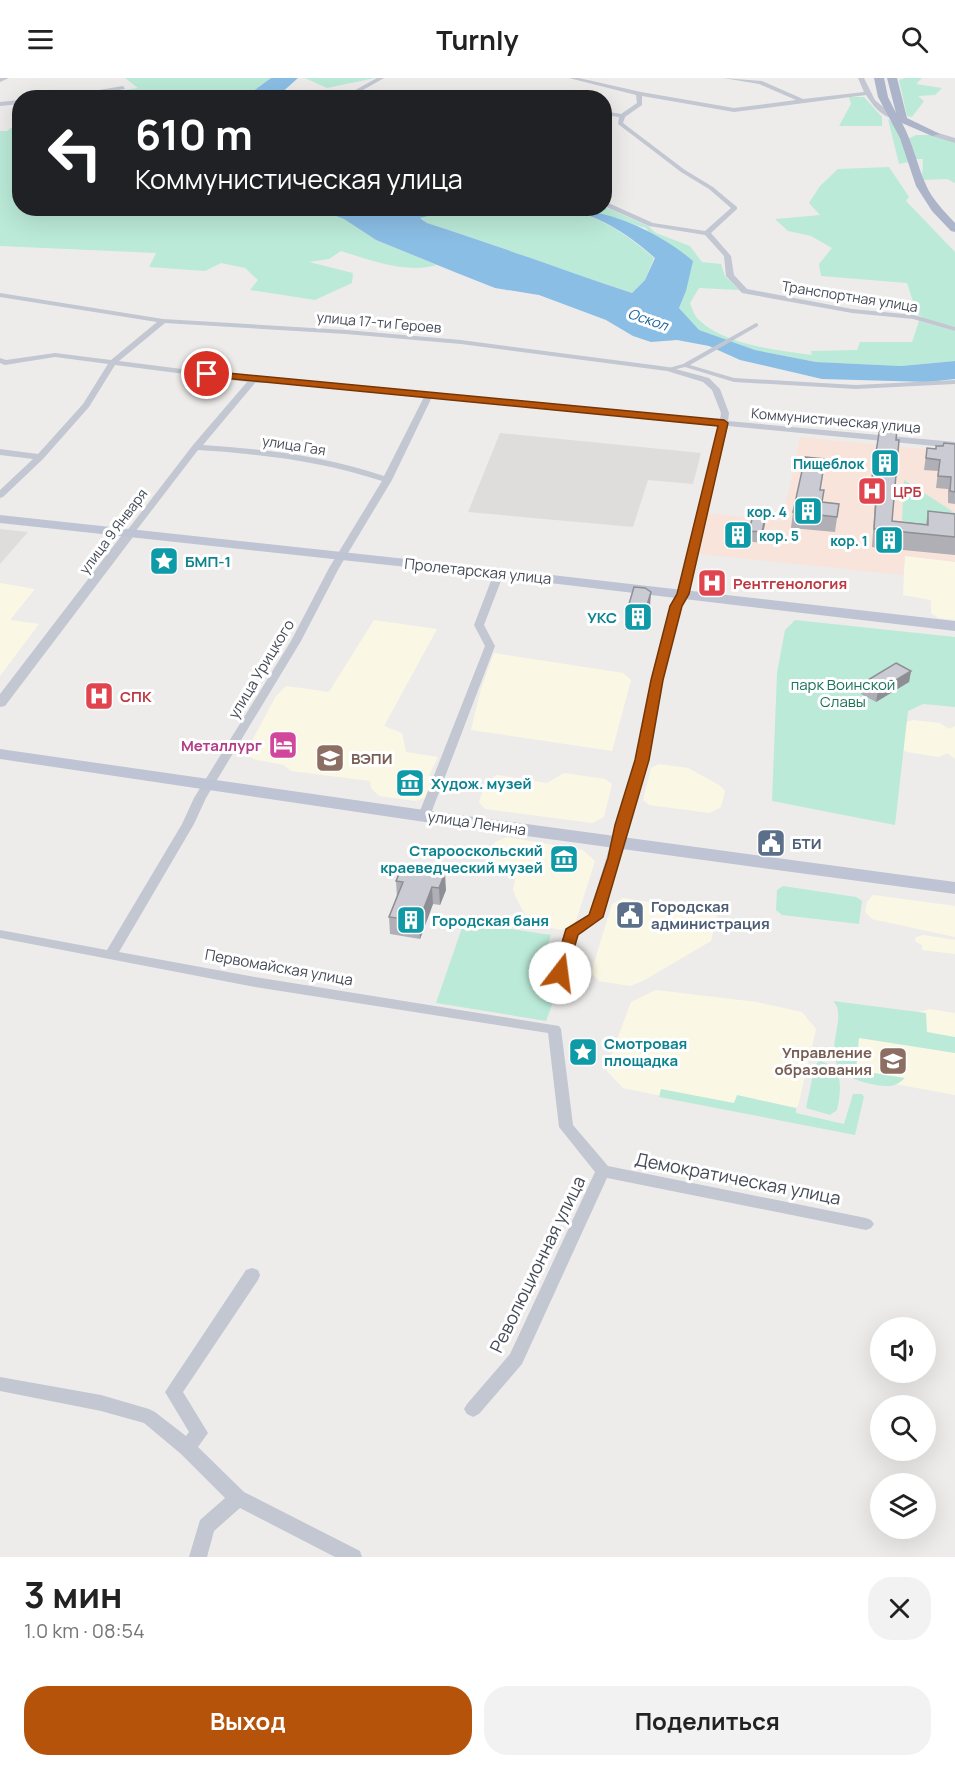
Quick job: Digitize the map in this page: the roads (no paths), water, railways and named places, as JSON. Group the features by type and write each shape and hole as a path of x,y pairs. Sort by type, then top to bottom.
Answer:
{"main road":[{"path":"879,78 883,97 896,115 916,175 927,197 955,229"},
{"path":"892,78 896,115"},
{"path":"896,115 935,135"},
{"path":"905,138 918,134 935,135"},
{"name":"Пролетарская улица","path":"0,519 499,573 955,626"},
{"name":"улица Ленина","path":"0,754 424,816 955,888"}],"street":[{"path":"0,80 6,78"},
{"path":"359,90 381,78"},
{"path":"572,78 641,94 734,110 866,93"},
{"path":"726,78 760,82 804,102"},
{"path":"861,78 866,93 872,101 884,113 896,115"},
{"path":"109,90 123,88"},
{"path":"612,114 622,116 640,104 638,96 641,94"},
{"path":"612,207 651,225 707,233 735,208 711,188 683,171 622,126 622,116"},
{"path":"935,135 955,141"},
{"name":"Транспортная улица","path":"707,233 727,256 730,276 745,291 852,311 914,317 955,330"},
{"name":"улица 17-ти Героев","path":"0,295 163,321 438,340 668,369 705,380 716,389 724,405 724,423"},
{"path":"0,495 40,457 86,405 113,362 163,321"},
{"path":"668,369 685,365 756,325"},
{"name":"Коммунистическая улица","path":"0,360 5,363 55,355 253,380 288,381 955,445"},
{"path":"685,365 734,380 856,387 955,382"},
{"name":"улица 9 Января","path":"0,703 196,447 253,380"},
{"name":"улица Урицкого","path":"111,954 296,641 387,480 429,395"},
{"path":"568,981 560,973 571,933 596,917 642,760 657,680 676,606 683,594 724,423"},
{"name":"улица Гая","path":"196,447 305,459 365,471 387,480"},
{"path":"0,452 40,457"},
{"path":"424,816 490,646 479,625 499,573"},
{"name":"Первомайская улица","path":"0,934 255,982 554,1029"},
{"name":"Революционная улица","path":"473,1409 516,1359 603,1171 566,1127 554,1029"},
{"name":"Демократическая улица","path":"603,1171 866,1224"},
{"path":"187,1448 199,1433 174,1392 252,1275"},
{"path":"0,1383 101,1403 148,1417 187,1448 238,1498 353,1557"},
{"path":"198,1557 206,1526 238,1498"}],"water":[{"path":"271,78 298,78 285,90 255,90"},
{"name":"Оскол","path":"336,216 428,216 420,218 427,223 632,293 645,280 655,258 612,227 589,216 609,216 649,232 680,250 693,261 686,291 679,308 699,330 755,350 816,362 901,366 955,361 955,379 928,382 822,379 740,360 709,346 677,340 651,342 633,336 606,320 539,295 495,288 457,273 376,240"}],"place":[{"name":"Пищеблок","path":"885,463"},
{"name":"ЦРБ","path":"872,491"},
{"name":"кор. 4","path":"808,511"},
{"name":"кор. 5","path":"738,535"},
{"name":"кор. 1","path":"889,540"},
{"name":"БМП-1","path":"164,561"},
{"name":"Рентгенология","path":"712,583"},
{"name":"УКС","path":"638,617"},
{"name":"СПК","path":"99,696"},
{"name":"Металлург","path":"283,745"},
{"name":"ВЭПИ","path":"330,758"},
{"name":"Худож. музей","path":"410,783"},
{"name":"БТИ","path":"771,843"},
{"name":"Старооскольский краеведческий музей","path":"564,859"},
{"name":"Городская администрация","path":"630,915"},
{"name":"Городская баня","path":"411,920"},
{"name":"Смотровая площадка","path":"583,1052"},
{"name":"Управление образования","path":"893,1061"}],"park label":[{"name":"парк Воинской Славы","path":"843,692"}]}
